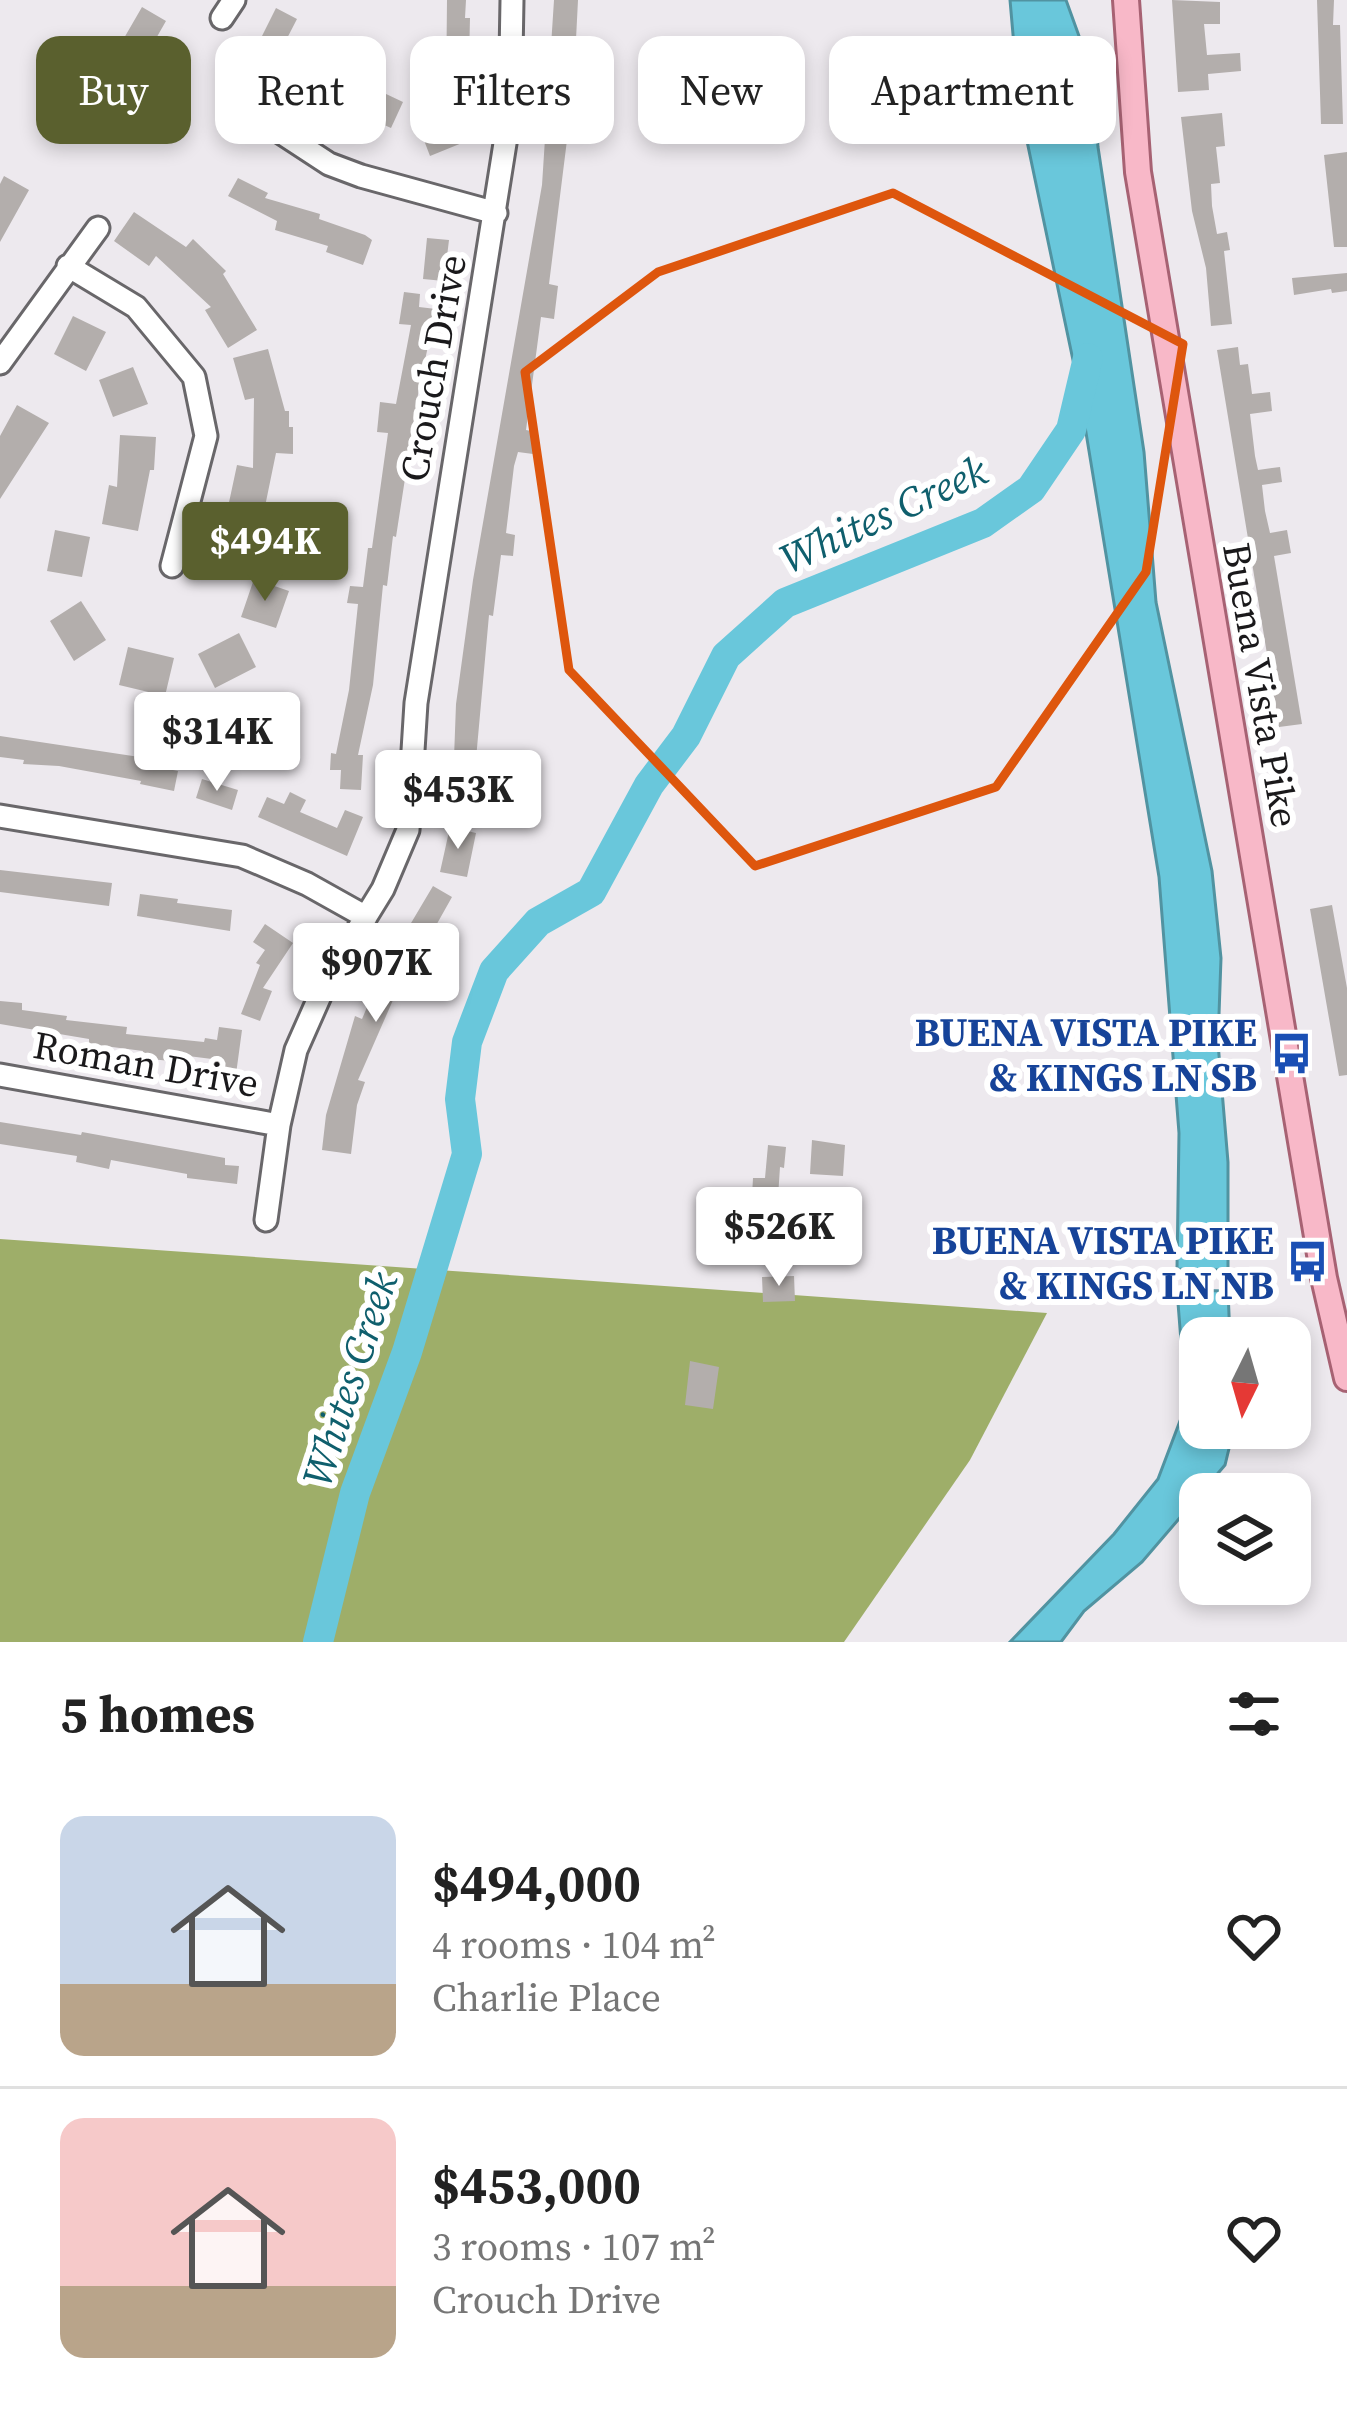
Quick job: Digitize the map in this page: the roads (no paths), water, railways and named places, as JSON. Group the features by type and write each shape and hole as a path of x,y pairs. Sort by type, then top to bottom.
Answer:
{"main road":[{"name":"Buena Vista Pike","path":"1126,0 1138,172 1324,1278 1347,1378"}],"street":[{"name":"Crouch Drive","path":"266,1220 279,1125 296,1050 327,980 383,890 408,830 416,703 510,112 512,0"},
{"path":"298,144 329,164 361,176 496,213"},
{"path":"0,363 98,228"},
{"path":"68,266 136,307 194,377 206,436 172,566"},
{"path":"0,816 242,856 366,917"},
{"name":"Roman Drive","path":"0,1075 279,1125"}],"water":[{"path":"1010,0 1066,0 1079,36 1013,36"},
{"path":"1028,144 1098,144 1144,452 1156,602 1212,871 1221,958 1218,1043 1228,1162 1228,1270 1177,1269 1179,1133 1159,877 1078,384"},
{"path":"1177,1290 1228,1291 1229,1317 1179,1317"},
{"path":"1179,1424 1179,1449 1229,1449 1218,1473 1179,1473 1179,1519 1142,1562 1084,1611 1061,1642 1010,1642 1114,1534 1158,1479"}],"waterway":[{"name":"Whites Creek","path":"318,1642 355,1493 407,1352 467,1154 460,1099 467,1042 494,971 538,922 591,892 649,785 686,736 726,656 785,603 983,523 1031,489 1071,430 1088,358"}],"place":[{"name":"BUENA VISTA PIKE & KINGS LN SB","path":"1291,1054"},
{"name":"BUENA VISTA PIKE & KINGS LN NB","path":"1308,1262"}]}
